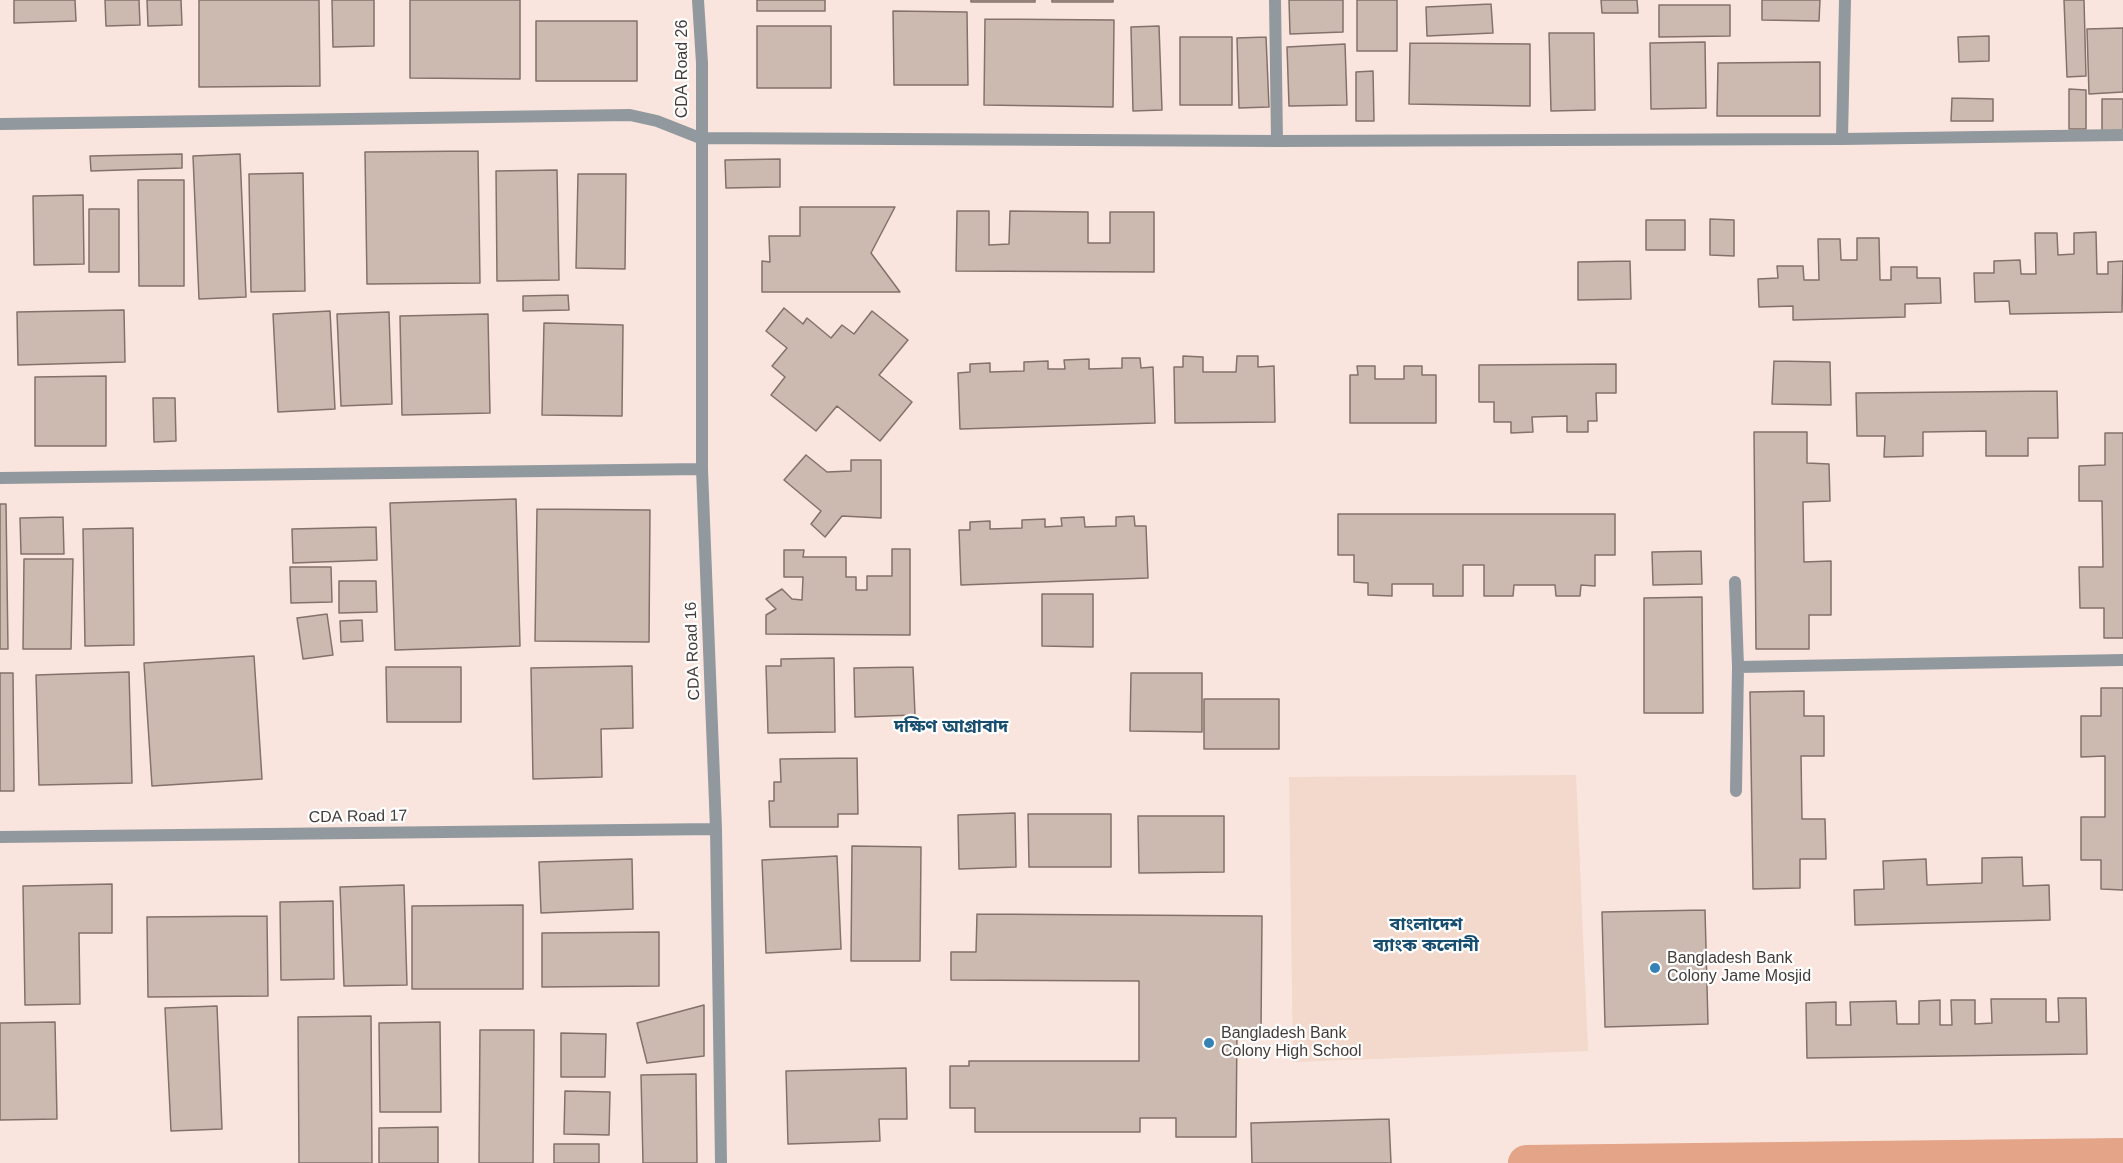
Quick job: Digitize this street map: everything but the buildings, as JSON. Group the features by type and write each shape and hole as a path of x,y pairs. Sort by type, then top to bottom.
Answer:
{"street":[{"name":"CDA Road 26","path":"698,0 702,63 700,138"},
{"path":"1275,0 1277,141"},
{"path":"1842,139 1845,0"},
{"path":"0,124 630,115 657,121 700,138 1277,141 1842,139 2123,135"},
{"name":"CDA Road 16","path":"700,138 702,469 716,829 721,1163"},
{"path":"0,478 702,469"},
{"path":"1735,582 1738,667 1736,791"},
{"path":"1738,667 2123,660"},
{"name":"CDA Road 17","path":"0,837 716,829"}],"shaded area":[{"path":"1576,775 1588,1051 1293,1062 1289,777"}],"waterway":[{"path":"1526,1163 2123,1156"}],"place":[{"name":"Bangladesh Bank Colony Jame Mosjid","path":"1655,968"},
{"name":"Bangladesh Bank Colony High School","path":"1209,1043"}],"district":[{"name":"দক্ষিণ আগ্রাবাদ","path":"951,727"},
{"name":"বাংলাদেশ ব্যাংক কলোনী","path":"1426,935"}]}
